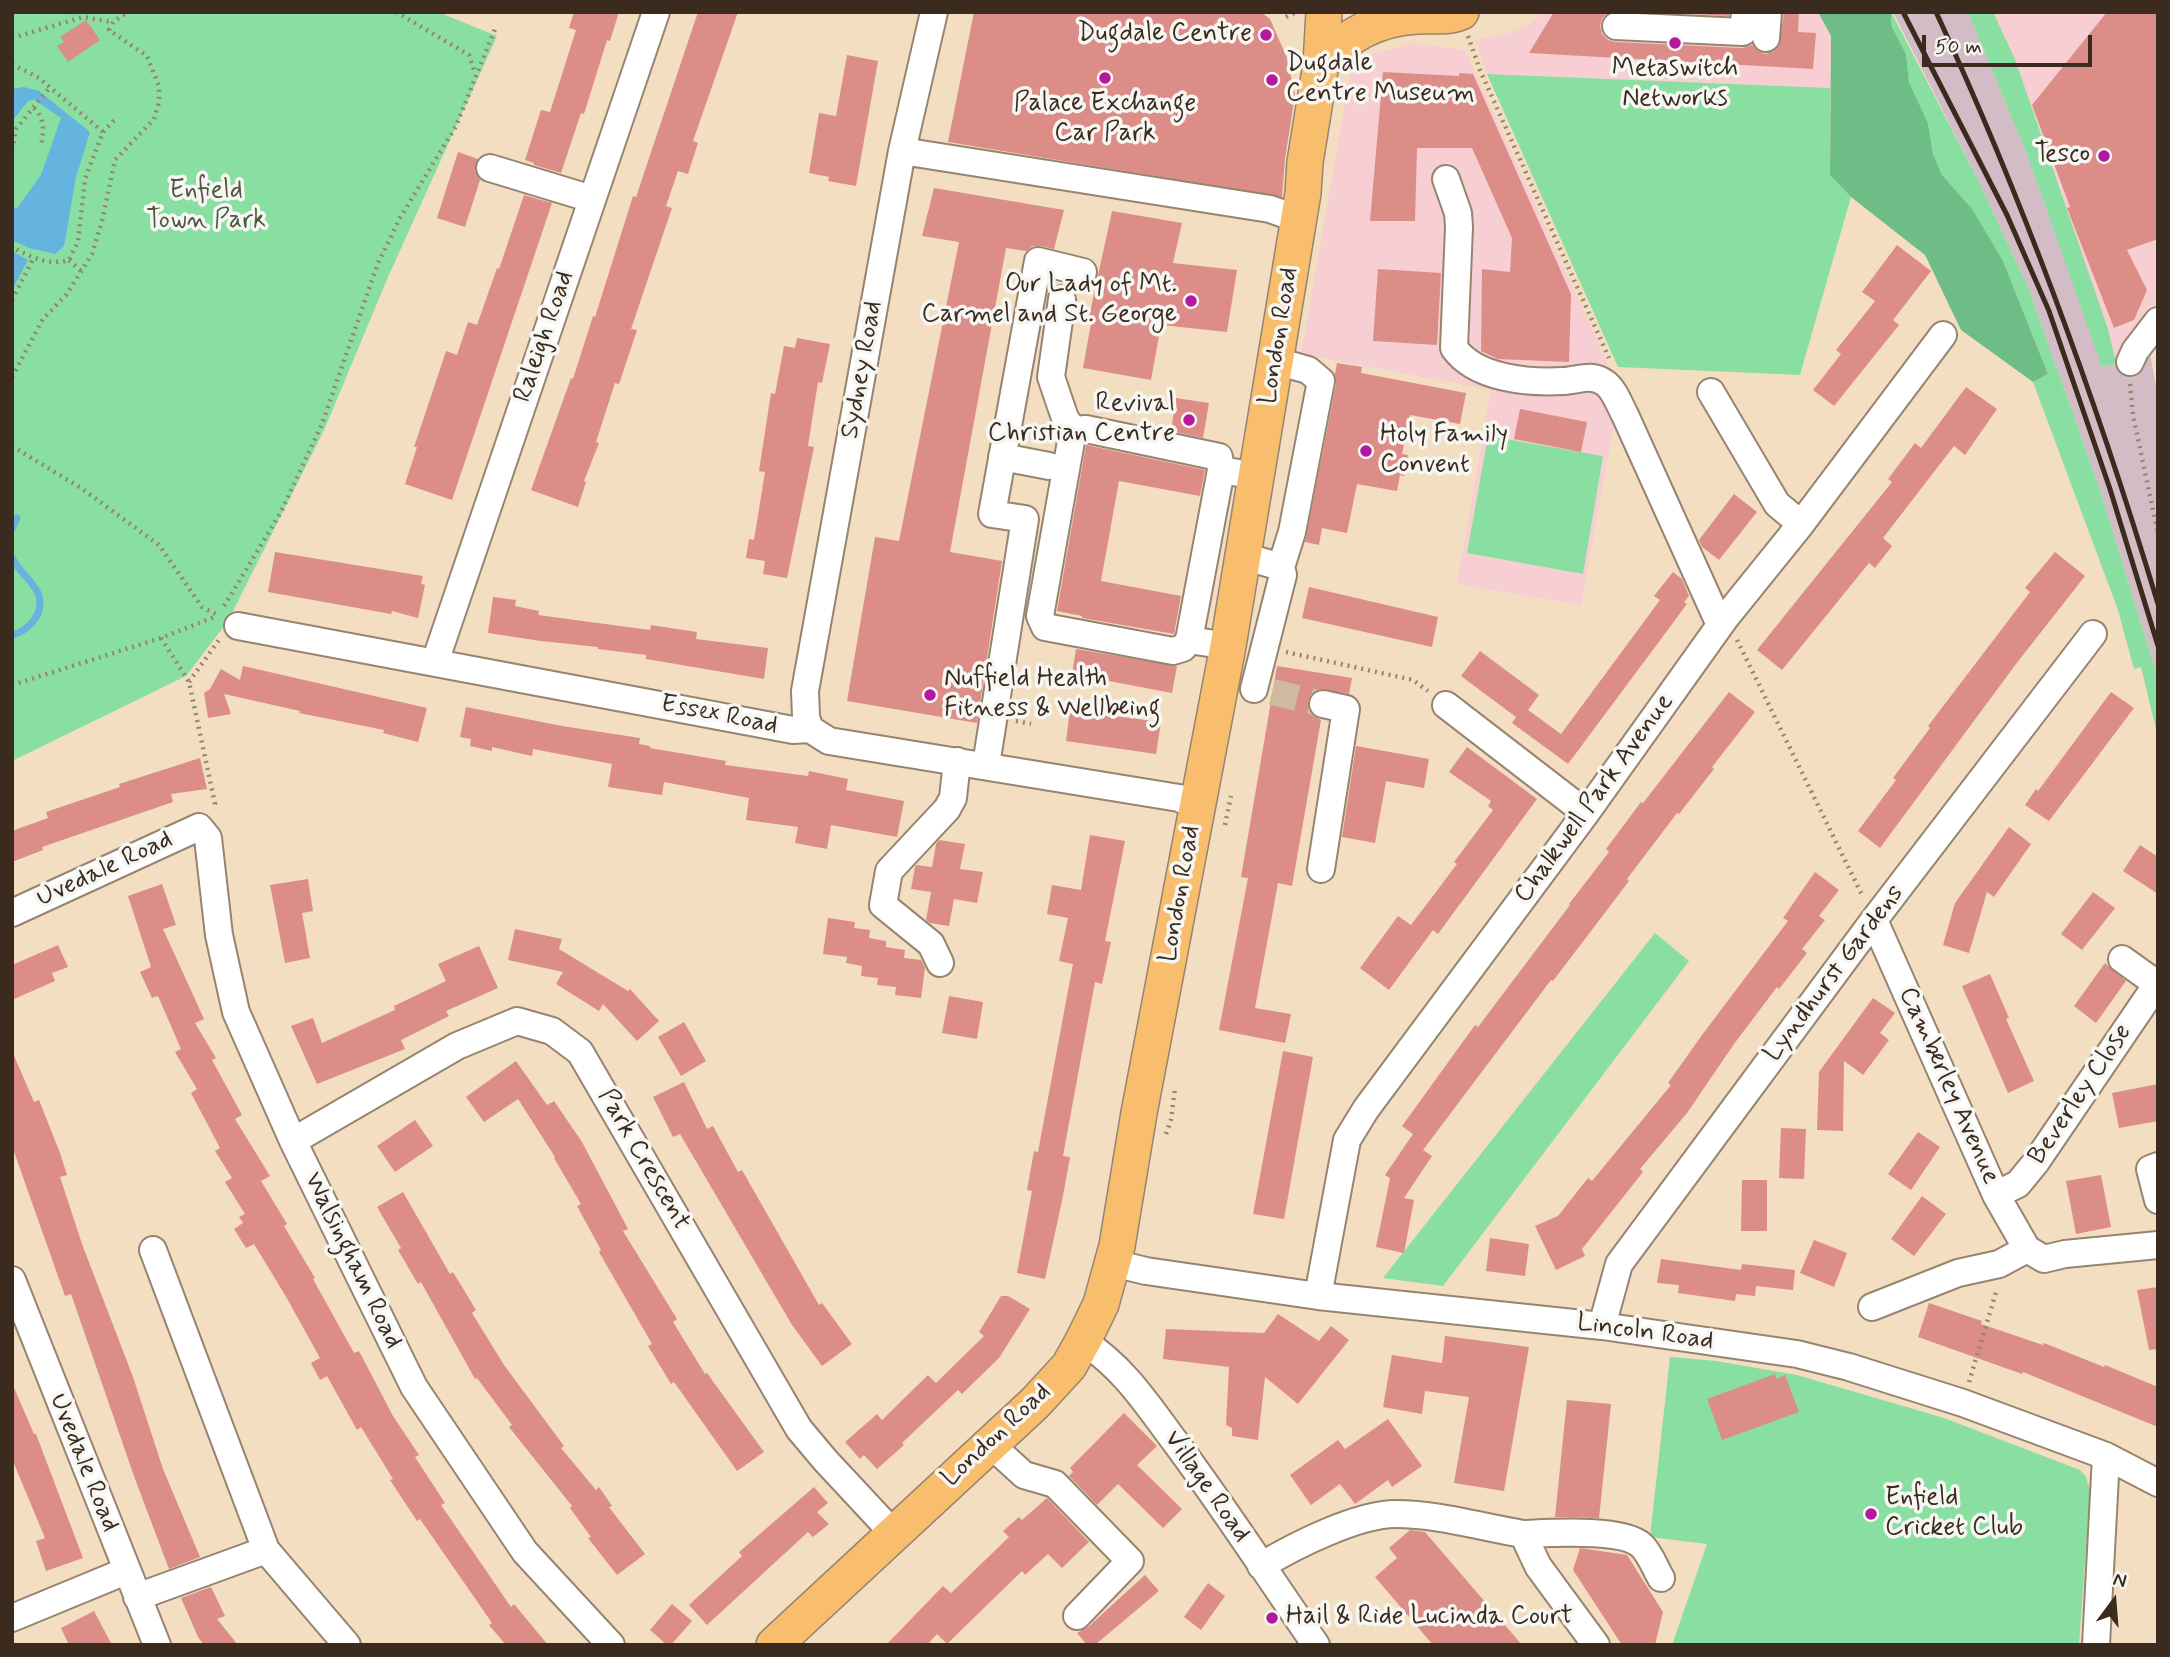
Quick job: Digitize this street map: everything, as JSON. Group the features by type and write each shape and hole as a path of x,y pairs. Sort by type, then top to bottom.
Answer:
{"main road":[{"name":"London Road","path":"774,1645 1027,1410 1061,1375 1072,1361 1101,1304 1113,1263 1213,808 1221,681 1276,361 1290,208 1305,162 1321,64 1324,12"},
{"path":"1321,64 1334,48 1364,29 1393,19 1451,16 1461,12"}],"street":[{"name":"Raleigh Road","path":"435,662 656,12"},
{"name":"Sydney Road","path":"810,729 806,717 805,691 902,151 934,12"},
{"path":"1616,26 1743,32 1745,12"},
{"path":"902,151 1290,208"},
{"path":"490,168 592,199"},
{"path":"1446,179 1458,213 1459,227 1454,348 1461,358 1480,369 1514,378 1565,381 1591,376 1608,384 1625,415 1720,625"},
{"path":"993,767 1025,519 992,514 1002,457 1038,261 1083,272"},
{"path":"1062,299 1051,377 1065,418 1073,430 1040,616 1045,627 1173,651 1183,648 1189,640 1221,470 1219,457 1086,429 1073,430"},
{"path":"2130,362 2158,321"},
{"name":"Chalkwell Park Avenue","path":"1318,1296 1347,1140 1366,1109 1586,813 1720,625 1801,524 1943,335"},
{"path":"1221,681 1263,691 1265,647 1283,575 1281,567 1292,532 1321,381 1308,370 1276,361"},
{"path":"1711,392 1777,504 1801,524"},
{"path":"1002,457 1049,466"},
{"path":"1221,470 1257,476"},
{"path":"1243,556 1281,567"},
{"name":"Essex Road","path":"228,621 793,730 810,729 830,741 1179,798 1213,808"},
{"name":"Lyndhurst Gardens","path":"1602,1326 1619,1264 1874,920 2093,634"},
{"path":"1189,640 1228,646"},
{"path":"993,767 1019,666"},
{"path":"1321,869 1346,709 1323,704"},
{"path":"1446,705 1586,813"},
{"path":"940,963 931,944 883,905 889,870 947,808 953,798 957,761"},
{"name":"Uvedale Road","path":"12,913 199,827"},
{"name":"Walsingham Road","path":"199,827 208,838 219,934 236,1012 293,1141 414,1387 525,1552 611,1645"},
{"name":"Camberley Avenue","path":"1874,920 1996,1195 2026,1249"},
{"name":"Beverley Close","path":"1996,1195 2018,1184 2036,1162 2157,984 2122,959"},
{"name":"Park Crescent","path":"293,1141 457,1046 517,1021 552,1031 580,1052 799,1429 893,1533"},
{"path":"2158,1166 2150,1169 2158,1200"},
{"path":"1872,1307 1958,1273 1999,1264 2026,1249 2044,1259 2065,1254 2158,1245"},
{"path":"153,1250 266,1550 347,1645"},
{"name":"Lincoln Road","path":"1113,1263 1146,1271 1318,1296 1602,1326 1797,1354 1849,1367 1963,1403 2106,1456 2158,1483"},
{"name":"Uvedale Road","path":"12,1280 157,1645"},
{"name":"Village Road","path":"1083,1341 1108,1358 1128,1379 1229,1515 1316,1645"},
{"path":"990,1444 1024,1475 1055,1483 1129,1561 1077,1616"},
{"path":"2096,1645 2106,1456"},
{"path":"1261,1566 1287,1550 1335,1530 1392,1514 1415,1515 1523,1534 1559,1532 1621,1536 1642,1545 1661,1578"},
{"path":"1523,1534 1538,1566 1596,1645"},
{"path":"137,1597 266,1550"},
{"path":"12,1618 126,1571"}],"path":[{"path":"12,377 43,320 66,295 92,254 114,160 154,119 159,102 159,86 147,56 109,30 113,22 128,12"},
{"path":"396,12 469,55 476,74"},
{"path":"1286,17 1296,12"},
{"path":"12,38 83,17 113,22"},
{"path":"228,621 322,424 379,263 400,218 456,126 495,29"},
{"path":"12,64 39,78 103,132"},
{"path":"12,150 16,129 50,87"},
{"path":"34,108 41,115 43,124 41,146"},
{"path":"12,247 33,259 58,263 69,260 78,242 85,179 103,132 115,120"},
{"path":"12,300 33,259"},
{"path":"69,260 81,271"},
{"path":"2130,362 2133,415 2158,534"},
{"path":"12,446 81,488 159,545 202,607 228,621 233,634 223,634 189,682"},
{"path":"12,685 161,638 228,621"},
{"path":"161,638 189,682 215,804 199,827"},
{"path":"1265,647 1413,680 1446,705"},
{"name":"London Road","path":"1213,808 1232,788"},
{"path":"1167,1131 1174,1102"},
{"path":"1963,1403 1999,1280"}],"shaded area":[{"path":"1544,12 1818,12 1831,36 1830,88 1487,74 1475,40 1503,35 1531,24"},
{"path":"1893,12 1968,12 2028,157 2103,367 2116,363 2138,362 2150,354 2158,396 2158,679 2099,487 2028,287 1978,180"},
{"name":"Tesco","path":"1993,12 2158,12 2158,344 2138,362 2116,363 2108,329 2015,59"},
{"path":"1411,43 1465,50 1620,391 1581,605 1457,584 1491,390 1301,354 1350,75 1362,57"}],"green space":[{"name":"Enfield Town Park","path":"12,12 438,12 497,36 388,277 325,428 228,621 186,676 12,761"},
{"path":"1818,12 1891,12 1891,25 1906,54 1909,82 1928,123 1933,154 1942,175 1973,210 2003,261 2048,374 2033,382 1961,330 1925,255 1851,197 1830,175 1831,36"},
{"path":"1891,12 1978,180 2028,287 2099,487 2158,679 2158,738 2141,667 2134,669 2118,610 2033,382 2048,374 2003,261 1973,210 1942,175 1933,154 1928,123 1909,82 1906,54 1891,25"},
{"path":"1968,12 1993,12 2015,59 2108,329 2116,363 2102,367 2028,157"},
{"path":"1487,74 1830,88 1830,175 1851,197 1800,375 1618,367"},
{"path":"1488,436 1603,456 1583,574 1467,553"},
{"path":"1655,933 1689,961 1443,1286 1383,1278"},
{"name":"Enfield Cricket Club","path":"1670,1357 1716,1361 1797,1375 1944,1418 2080,1470 2086,1477 2090,1491 2079,1645 1672,1645 1707,1544 1650,1537"}],"water":[{"path":"24,87 39,91 90,132 76,177 64,246 55,254 29,248 12,240 12,207 17,208 41,175 61,118 35,100 28,101 12,121 12,89"},
{"path":"12,251 28,260 12,290"}],"building":[{"path":"574,12 619,12 561,173 525,160 541,110 550,112 576,30 569,28"},
{"path":"698,12 738,12 693,141 698,143 688,174 678,171 666,206 672,208 631,329 637,330 619,384 615,383 578,507 531,490 571,378 573,379 593,316 595,317 633,196 636,197"},
{"name":"Palace Exchange Car Park","path":"974,12 1261,12 1270,19 1287,58 1295,95 1282,197 948,142"},
{"path":"1554,12 1608,12 1602,18 1600,26 1602,34 1615,42 1742,48 1752,45 1765,54 1773,52 1779,46 1784,12 1799,12 1798,32 1816,33 1813,69 1529,53"},
{"path":"1659,12 1729,12 1729,16"},
{"name":"Tesco","path":"2107,12 2158,12 2158,239 2127,250 2147,290 2134,320 2114,328 2067,208 2070,207 2032,105"},
{"path":"86,20 100,40 68,62 57,46 64,42 60,37"},
{"path":"847,55 878,61 856,186 828,181 829,177 809,173 819,113 836,116"},
{"path":"1383,72 1459,76 1459,73 1473,74 1571,294 1569,362 1498,359 1481,351 1482,269 1510,272 1512,238 1472,148 1417,148 1415,221 1370,221"},
{"path":"458,152 478,159 475,171 480,180 465,227 437,218"},
{"path":"934,188 1064,210 1054,249 1041,246 1033,246 1026,251 1006,248 950,552 1002,561 977,723 847,701 875,537 899,541 959,242 922,236"},
{"path":"524,195 552,203 452,500 405,484 417,447 414,447 446,351 457,355 468,322 477,325"},
{"path":"1112,211 1182,223 1173,263 1237,270 1227,332 1161,325 1151,380 1083,368 1092,318 1089,317"},
{"path":"1897,245 1931,271 1893,320 1899,325 1834,406 1813,390 1841,354 1836,350 1875,301 1862,292"},
{"path":"1378,269 1441,273 1437,345 1373,341"},
{"path":"797,338 830,344 822,383 818,382 808,446 814,447 787,578 763,574 765,561 746,558 749,539 754,540 765,472 759,471 771,393 775,394 784,346 795,348"},
{"name":"Holy Family Convent","path":"1337,363 1362,367 1361,373 1466,393 1460,424 1410,415 1402,454 1408,455 1404,476 1400,475 1397,491 1357,484 1347,533 1322,528 1319,545 1305,542 1336,384"},
{"path":"1966,387 1997,409 1965,455 1954,446 1883,538 1892,546 1875,568 1869,563 1782,670 1757,650 1892,482 1888,479 1915,443 1921,448"},
{"name":"Revival Christian Centre","path":"1176,398 1209,403 1203,438 1171,431"},
{"path":"1520,409 1587,422 1581,452 1514,439"},
{"path":"1086,445 1205,470 1200,496 1119,481 1101,581 1181,596 1174,634 1057,611"},
{"path":"1734,494 1757,512 1719,560 1702,547 1699,540"},
{"path":"275,552 423,576 421,584 425,585 418,618 392,611 391,614 268,592"},
{"path":"2055,552 2085,576 2016,664 1880,848 1858,831 1896,780 1893,778 1930,728 1928,726 2030,592 2025,588"},
{"path":"1673,572 1682,579 1689,596 1684,602 1687,604 1568,764 1512,723 1516,717 1461,676 1480,651 1539,695 1528,710 1561,734 1660,600 1654,596"},
{"path":"1309,587 1438,617 1432,647 1302,618"},
{"path":"493,597 516,600 515,606 539,611 538,615 650,630 651,625 697,632 696,639 768,648 764,679 646,659 646,655 598,647 488,633"},
{"path":"1076,649 1177,666 1172,693 1072,674"},
{"path":"243,666 427,708 418,742 383,733 384,730 224,694 231,714 208,718 204,693 210,689 221,669 240,680"},
{"path":"1277,666 1352,678 1349,694 1319,689 1311,694 1308,701 1308,709 1312,715 1321,720 1292,886 1278,883 1255,1008 1291,1014 1285,1043 1219,1030 1248,878 1241,877"},
{"path":"1729,692 1755,712 1423,1150 1432,1156 1404,1198 1414,1200 1404,1253 1376,1247 1390,1178 1385,1175 1413,1134 1402,1126 1475,1025 1478,1027 1570,905 1609,852 1606,849 1641,802 1643,803"},
{"path":"2111,692 2134,708 2049,821 2025,805"},
{"path":"466,707 640,738 639,744 650,748 726,761 725,765 808,776 809,771 848,779 846,790 904,801 897,837 831,825 827,849 795,843 798,827 746,820 749,798 664,782 662,795 608,787 612,764 533,749 532,756 492,747 492,751 470,746 471,739 460,737"},
{"path":"1070,710 1161,722 1156,754 1066,741"},
{"path":"1356,746 1429,759 1424,788 1386,781 1375,843 1342,837"},
{"path":"1467,747 1537,799 1438,934 1433,930 1389,990 1360,968 1398,916 1411,925 1493,810 1488,806 1491,801 1449,772"},
{"path":"200,758 207,789 171,794 173,802 42,847 43,850 12,862 12,831 48,818 46,812 120,787 119,784"},
{"path":"2009,827 2031,844 1994,897 1987,892 1969,953 1943,945 1955,903"},
{"path":"1090,835 1125,841 1105,941 1111,942 1102,984 1095,982 1063,1156 1070,1157 1045,1279 1017,1273 1032,1191 1027,1190 1034,1151 1038,1152 1073,964 1059,961 1068,918 1047,914 1052,885 1081,890"},
{"path":"939,840 965,844 960,869 983,872 977,903 954,899 949,926 926,920 931,892 911,889 916,865 932,867"},
{"path":"2140,845 2158,857 2158,894 2123,871"},
{"path":"1815,872 1839,890 1819,916 1825,920 1802,949 1807,953 1779,989 1777,987 1687,1113 1640,1169 1643,1172 1582,1249 1585,1256 1556,1270 1535,1226 1558,1216 1588,1178 1592,1181 1671,1085 1668,1083 1702,1035 1788,921 1783,918"},
{"path":"308,879 313,911 302,913 310,958 285,963 270,885"},
{"path":"162,884 176,925 163,929 204,1019 195,1023 216,1058 212,1060 242,1115 235,1119 270,1176 261,1181 287,1224 284,1226 354,1353 359,1351 393,1416 419,1455 415,1457 445,1503 441,1505 511,1607 514,1604 548,1645 506,1645 489,1625 492,1623 390,1480 393,1479 361,1427 357,1430 327,1376 320,1380 311,1363 320,1358 285,1295 254,1244 246,1248 234,1229 243,1223 239,1217 245,1214 225,1182 232,1178 215,1151 220,1148 191,1093 197,1089 175,1052 181,1049 158,996 152,998 140,972 151,967 128,896"},
{"path":"2093,892 2115,908 2082,950 2061,934"},
{"path":"828,918 855,922 854,928 870,930 869,938 886,941 886,947 905,950 904,958 921,960 925,968 921,998 895,995 896,987 877,985 878,978 861,976 862,966 846,963 847,957 823,954"},
{"path":"515,929 562,939 559,949 628,991 630,989 659,1021 637,1041 603,1004 599,1011 556,984 563,972 508,960"},
{"path":"58,945 68,967 52,973 55,981 12,1000 12,965"},
{"path":"479,946 498,988 446,1011 449,1016 401,1040 405,1049 317,1084 291,1026 313,1018 322,1043 395,1010 394,1006 446,981 438,964"},
{"path":"2105,963 2126,981 2096,1023 2074,1006"},
{"path":"1990,974 2009,1018 2006,1019 2034,1081 2008,1093 1962,986"},
{"path":"949,996 983,1002 977,1039 942,1033"},
{"path":"1873,998 1895,1013 1880,1033 1889,1040 1863,1075 1844,1061 1843,1131 1817,1130 1819,1072"},
{"path":"684,1022 706,1061 681,1076 658,1037"},
{"path":"12,1051 34,1102 39,1100 60,1153 67,1175 60,1177 82,1244 133,1377 163,1469 200,1557 169,1569 71,1294 65,1296 12,1146"},
{"path":"1283,1051 1313,1057 1284,1219 1253,1214"},
{"path":"516,1061 547,1105 554,1101 582,1142 628,1229 623,1231 677,1319 673,1322 705,1374 707,1373 764,1452 737,1471 674,1382 671,1384 648,1346 652,1344 599,1252 601,1250 577,1206 581,1204 518,1099 484,1122 466,1097"},
{"path":"684,1082 707,1129 713,1126 738,1172 742,1170 819,1305 822,1303 852,1344 822,1366 792,1325 680,1134 673,1137 653,1097"},
{"path":"2158,1084 2158,1121 2119,1128 2112,1093"},
{"path":"415,1120 433,1146 395,1172 377,1146"},
{"path":"1781,1128 1806,1129 1804,1179 1779,1178"},
{"path":"1918,1132 1940,1147 1911,1190 1888,1174"},
{"path":"2101,1175 2111,1227 2076,1234 2066,1181"},
{"path":"1742,1180 1767,1180 1767,1231 1741,1231"},
{"path":"403,1192 450,1274 453,1272 476,1310 472,1313 504,1365 564,1446 561,1448 596,1490 599,1487 612,1506 609,1507 645,1554 617,1575 588,1538 591,1537 570,1508 572,1506 509,1427 512,1425 477,1378 475,1379 421,1282 418,1284 398,1250 401,1248 377,1207"},
{"path":"1922,1196 1946,1214 1914,1256 1891,1239"},
{"path":"1490,1238 1529,1244 1525,1276 1486,1271"},
{"path":"1814,1240 1847,1253 1834,1287 1800,1273"},
{"path":"1661,1259 1741,1270 1742,1264 1795,1270 1793,1290 1756,1286 1755,1296 1736,1294 1735,1301 1678,1293 1679,1285 1657,1283"},
{"path":"2158,1287 2158,1349 2149,1350 2137,1290"},
{"path":"1001,1296 1008,1296 1030,1309 999,1358 962,1394 958,1390 877,1469 864,1455 860,1459 845,1442 877,1414 882,1420 928,1375 936,1383 984,1336 979,1332"},
{"path":"1929,1303 1982,1321 1981,1324 2043,1345 2044,1343 2104,1367 2105,1365 2158,1387 2158,1427 2023,1372 2022,1374 1918,1337"},
{"path":"1278,1314 1319,1341 1331,1326 1349,1340 1298,1404 1265,1377 1258,1440 1232,1436 1232,1428 1226,1425 1229,1367 1163,1359 1166,1329 1264,1333"},
{"path":"1445,1336 1529,1347 1504,1491 1454,1483 1469,1397 1425,1391 1422,1414 1383,1407 1392,1355 1442,1363"},
{"path":"1775,1374 1776,1379 1785,1375 1799,1412 1722,1440 1707,1399"},
{"path":"12,1383 36,1434 83,1558 46,1571 36,1541 45,1538 12,1459"},
{"path":"1567,1400 1611,1404 1599,1518 1555,1517"},
{"path":"1124,1413 1157,1446 1137,1465 1182,1509 1163,1528 1118,1484 1097,1505 1069,1476 1073,1472 1070,1468"},
{"path":"1388,1419 1422,1466 1392,1487 1388,1480 1355,1504 1340,1484 1311,1505 1290,1475 1338,1440 1345,1449"},
{"path":"814,1487 828,1503 817,1512 829,1524 813,1537 808,1532 707,1625 689,1605 742,1556 739,1552"},
{"path":"1047,1498 1089,1542 1062,1568 1048,1554 1025,1575 1022,1571 947,1644 937,1634 927,1645 886,1645 943,1586 951,1593 1009,1537 1003,1531 1019,1517 1022,1520"},
{"path":"1410,1530 1425,1532 1522,1645 1433,1645 1375,1577 1397,1558 1389,1548"},
{"path":"1580,1548 1627,1555 1663,1612 1655,1645 1622,1645 1573,1570"},
{"path":"1145,1575 1159,1591 1095,1645 1087,1645 1077,1633 1088,1627"},
{"path":"1208,1583 1225,1596 1201,1630 1184,1617"},
{"path":"211,1587 225,1616 217,1619 238,1645 204,1645 198,1637 181,1598"},
{"path":"672,1604 692,1621 671,1645 667,1645 650,1630"},
{"path":"94,1611 112,1645 69,1645 61,1628"}],"waterway":[{"path":"12,529 17,518"},
{"path":"12,558 40,598 35,619 25,629 12,635"}],"tunnel":[{"path":"1272,692 1323,704"}],"railway":[{"path":"1903,12 2007,215 2049,311 2110,489 2158,646"},
{"path":"1936,12 2000,157 2058,304 2110,453 2158,604"}],"place":[{"name":"Dugdale Centre","path":"1266,35"},
{"name":"Metaswitch Networks","path":"1675,43"},
{"name":"Palace Exchange Car Park","path":"1105,78"},
{"name":"Dugdale Centre Museum","path":"1272,80"},
{"name":"Tesco","path":"2104,156"},
{"name":"Our Lady of Mt. Carmel and St. George","path":"1191,301"},
{"name":"Revival Christian Centre","path":"1189,420"},
{"name":"Holy Family Convent","path":"1366,451"},
{"name":"Nuffield Health Fitness & Wellbeing","path":"930,695"},
{"name":"Enfield Cricket Club","path":"1871,1514"},
{"name":"Hail & Ride Lucinda Court","path":"1272,1618"}]}
